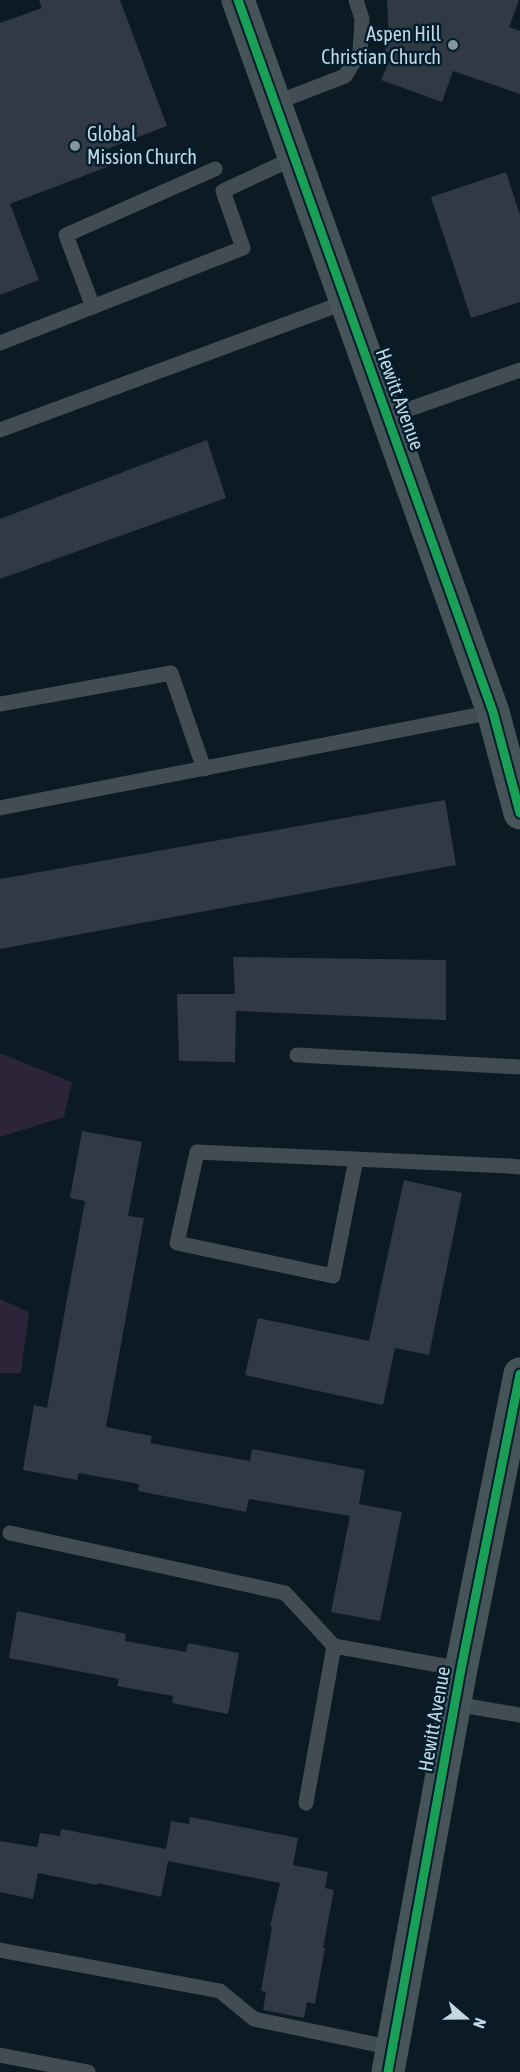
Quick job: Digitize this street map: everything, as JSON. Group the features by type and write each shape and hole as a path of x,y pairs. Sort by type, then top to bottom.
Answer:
{"street":[{"name":"Hewitt Avenue","path":"238,0 493,712 520,813"},
{"name":"Hewitt Avenue","path":"390,2060 461,1669 520,1374"}],"lane":[{"path":"275,103 345,76 360,52 362,19 356,0"},
{"path":"0,343 243,248 223,191 294,158"},
{"path":"93,307 66,235 215,169"},
{"path":"0,430 346,302"},
{"path":"387,417 520,370"},
{"path":"0,704 171,673 204,769"},
{"path":"0,808 493,712"},
{"path":"297,1055 520,1067"},
{"path":"356,1159 333,1276 177,1243 197,1152 356,1159 520,1167"},
{"path":"10,1533 285,1593 334,1646 461,1669"},
{"path":"306,1803 334,1646"},
{"path":"455,1704 520,1715"},
{"path":"0,1950 220,1991 254,2019 390,2060"},
{"path":"0,2055 88,2072"}],"shaded area":[{"path":"0,1053 72,1082 64,1117 0,1137"},
{"path":"0,1299 29,1312 21,1373 0,1373"}],"building":[{"name":"Global Mission Church","path":"39,0 120,0 167,126 102,151 107,167 10,204 39,280 0,295 0,23 42,8"},
{"name":"Aspen Hill Christian Church","path":"387,0 519,0 509,27 520,31 520,94 453,71 442,102 381,80 392,54 385,51 389,38"},
{"path":"506,172 520,215 520,302 471,318 431,197"},
{"path":"207,440 226,498 0,579 0,519"},
{"path":"445,800 456,865 0,949 0,879"},
{"path":"233,957 446,960 446,1020 236,1011 235,1062 179,1061 177,994 235,994"},
{"path":"82,1131 142,1142 128,1216 144,1218 106,1427 152,1436 150,1443 250,1461 252,1449 365,1470 359,1504 402,1512 380,1621 331,1612 350,1516 249,1499 246,1512 138,1491 139,1484 79,1473 77,1480 23,1470 34,1405 47,1408 85,1201 70,1198"},
{"path":"404,1180 462,1193 429,1355 395,1348 383,1405 245,1375 258,1318 369,1341"},
{"path":"17,1611 126,1634 125,1641 186,1652 188,1643 239,1653 228,1714 172,1703 173,1696 117,1686 119,1679 9,1658"},
{"path":"190,1817 298,1838 293,1865 328,1872 325,1888 334,1890 323,1948 325,1948 315,2004 307,2002 304,2018 263,2010 266,1992 261,1991 272,1927 270,1927 280,1883 168,1861 161,1897 38,1873 33,1899 0,1892 0,1841 37,1847 40,1833 60,1836 61,1829 166,1849 171,1821 189,1824"}],"cycle path":[{"path":"238,0 493,712 520,813"},
{"path":"388,2072 461,1669 520,1374"}],"place":[{"name":"Aspen Hill Christian Church","path":"453,45"},
{"name":"Global Mission Church","path":"75,146"}]}
